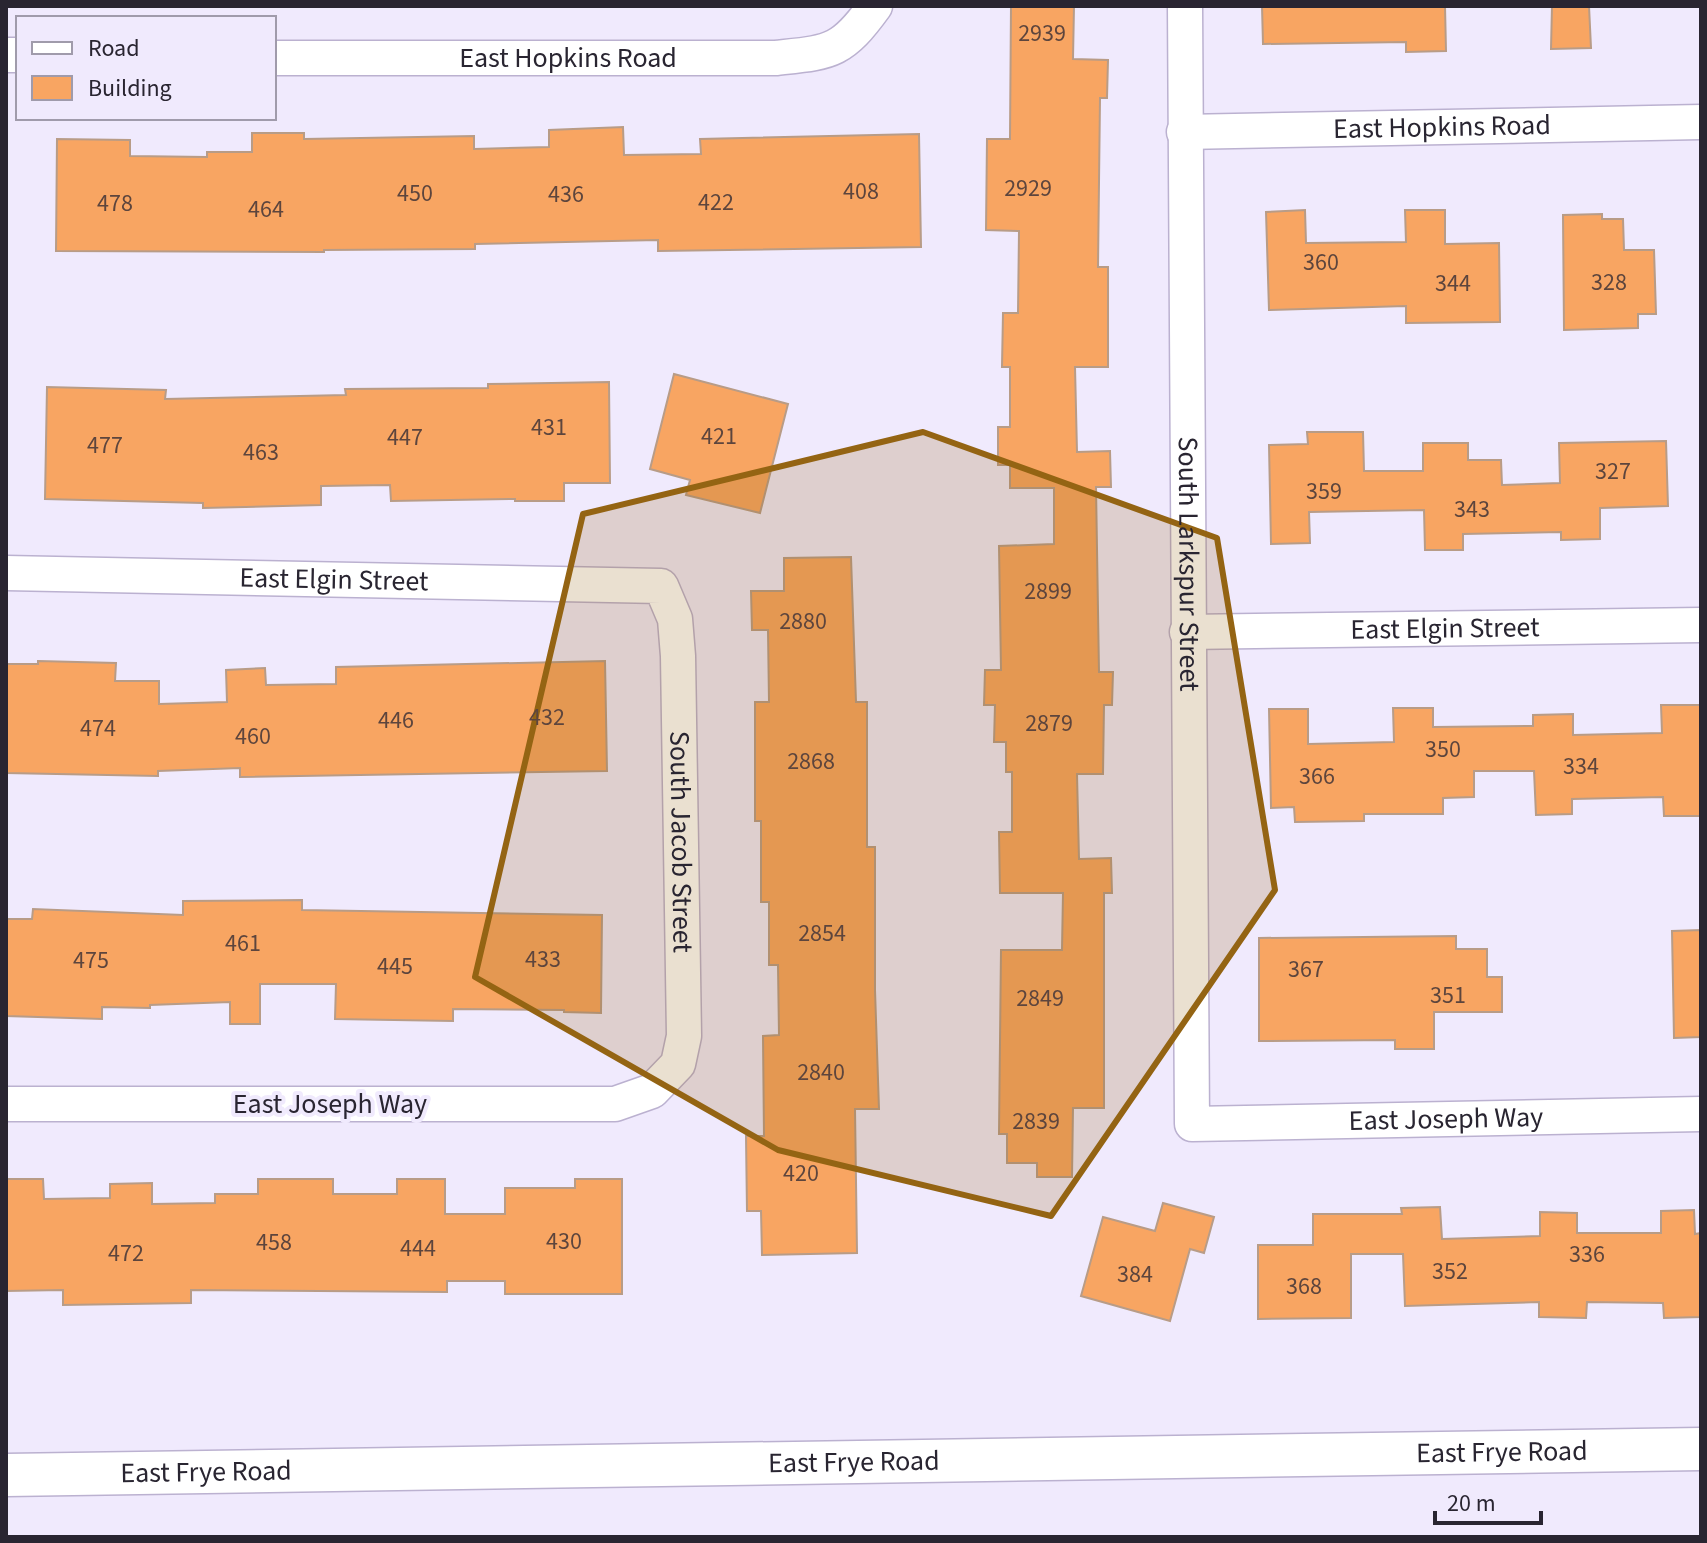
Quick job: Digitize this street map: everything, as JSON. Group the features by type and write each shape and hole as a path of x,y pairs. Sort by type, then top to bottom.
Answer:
{"street":[{"name":"East Hopkins Road","path":"276,58 776,58 826,53 855,34 875,6"},
{"name":"South Larkspur Street","path":"1185,6 1192,1124"},
{"name":"East Hopkins Road","path":"1184,132 1701,122"},
{"name":"East Elgin Street","path":"6,573 661,586"},
{"name":"South Jacob Street","path":"652,1091 678,1064 684,1036 678,656 675,619 661,586"},
{"name":"East Elgin Street","path":"1187,632 1701,625"},
{"name":"East Joseph Way","path":"6,1104 615,1104 652,1091"},
{"name":"East Joseph Way","path":"1192,1124 1701,1114"},
{"name":"East Frye Road","path":"6,1475 1701,1449"}],"highlighted area":[{"path":"923,432 1217,538 1275,890 1051,1216 778,1150 475,977 583,514"}],"building":[{"path":"1011,6 1074,6 1073,59 1108,60 1107,98 1100,98 1098,267 1108,267 1108,367 1075,367 1077,452 1110,451 1111,487 1096,487 1099,672 1113,672 1112,705 1104,705 1103,774 1077,774 1079,859 1111,858 1112,893 1104,893 1104,1108 1073,1108 1072,1177 1037,1177 1037,1163 1007,1163 1007,1134 999,1134 1001,950 1062,950 1063,893 1000,893 999,832 1012,832 1012,772 1006,772 1006,742 994,742 995,705 984,705 985,670 1001,670 999,546 1054,544 1054,488 1010,488 1010,465 998,465 998,427 1010,427 1010,367 1002,367 1003,313 1018,313 1019,231 986,230 987,139 1010,139"},
{"path":"1262,6 1445,6 1446,51 1406,52 1406,42 1263,44"},
{"path":"1552,6 1589,6 1591,48 1551,49"},
{"path":"623,127 624,155 701,154 700,139 919,134 921,247 658,251 658,240 475,244 475,249 324,252 56,251 57,139 130,140 130,156 207,157 207,152 252,152 252,133 304,133 304,139 474,136 474,149 549,147 549,130"},
{"path":"1305,210 1306,243 1406,242 1405,210 1445,210 1445,244 1499,243 1500,322 1406,323 1406,306 1269,310 1266,212"},
{"path":"1602,214 1602,219 1623,219 1624,250 1654,250 1656,314 1638,314 1638,328 1564,330 1563,215"},
{"path":"674,374 788,404 760,513 686,495 690,480 650,469"},
{"path":"609,382 610,483 564,483 564,501 391,501 390,485 321,486 321,505 203,508 203,503 45,499 47,387 166,390 165,399 346,395 345,389 488,388 488,384"},
{"path":"1307,432 1363,432 1364,471 1423,471 1423,443 1468,443 1468,460 1501,460 1502,485 1560,483 1559,443 1666,441 1668,506 1600,508 1600,539 1561,540 1561,532 1463,534 1463,550 1425,550 1424,510 1309,512 1310,543 1271,544 1269,445 1308,444"},
{"path":"851,557 856,702 867,702 867,847 875,847 879,1109 855,1109 857,1253 762,1255 761,1211 747,1211 746,1136 764,1136 763,1036 779,1035 778,965 769,965 769,902 761,902 761,821 755,821 755,702 769,702 768,630 752,630 751,591 784,591 784,558"},
{"path":"38,661 116,663 115,681 159,681 159,704 227,702 226,670 265,668 266,685 336,684 336,667 605,661 607,771 240,777 240,768 158,771 158,776 6,773 6,664 38,664"},
{"path":"1661,705 1700,705 1701,816 1664,816 1663,797 1572,799 1572,814 1536,815 1534,771 1474,771 1474,797 1443,798 1443,814 1364,814 1364,821 1295,822 1294,807 1271,808 1269,709 1308,709 1308,744 1394,742 1393,708 1433,708 1433,727 1533,726 1533,715 1573,714 1573,735 1662,733"},
{"path":"302,900 302,910 602,915 601,1013 453,1009 453,1021 335,1019 336,984 260,984 260,1024 230,1024 230,1002 150,1005 150,1008 102,1007 102,1019 6,1016 6,919 32,919 33,909 183,915 183,901"},
{"path":"1701,930 1701,1037 1674,1038 1672,931"},
{"path":"1456,936 1456,949 1487,949 1487,977 1502,977 1502,1012 1434,1012 1434,1049 1395,1049 1395,1040 1259,1041 1259,938"},
{"path":"6,1179 43,1179 44,1199 110,1198 110,1184 152,1183 152,1204 215,1203 215,1194 258,1194 258,1179 333,1179 333,1194 397,1194 397,1179 445,1179 445,1214 505,1214 505,1188 575,1188 575,1179 622,1179 622,1294 505,1294 505,1281 447,1281 447,1292 191,1290 191,1303 63,1305 63,1290 6,1291"},
{"path":"1163,1203 1214,1217 1204,1253 1190,1249 1170,1321 1081,1296 1103,1217 1155,1231"},
{"path":"1440,1207 1442,1239 1540,1236 1540,1212 1577,1213 1577,1233 1661,1233 1661,1211 1694,1210 1695,1234 1701,1233 1701,1317 1664,1318 1663,1303 1587,1302 1586,1318 1539,1317 1539,1302 1405,1306 1403,1254 1351,1254 1351,1318 1258,1319 1258,1245 1313,1245 1313,1214 1402,1214 1401,1208"}]}
